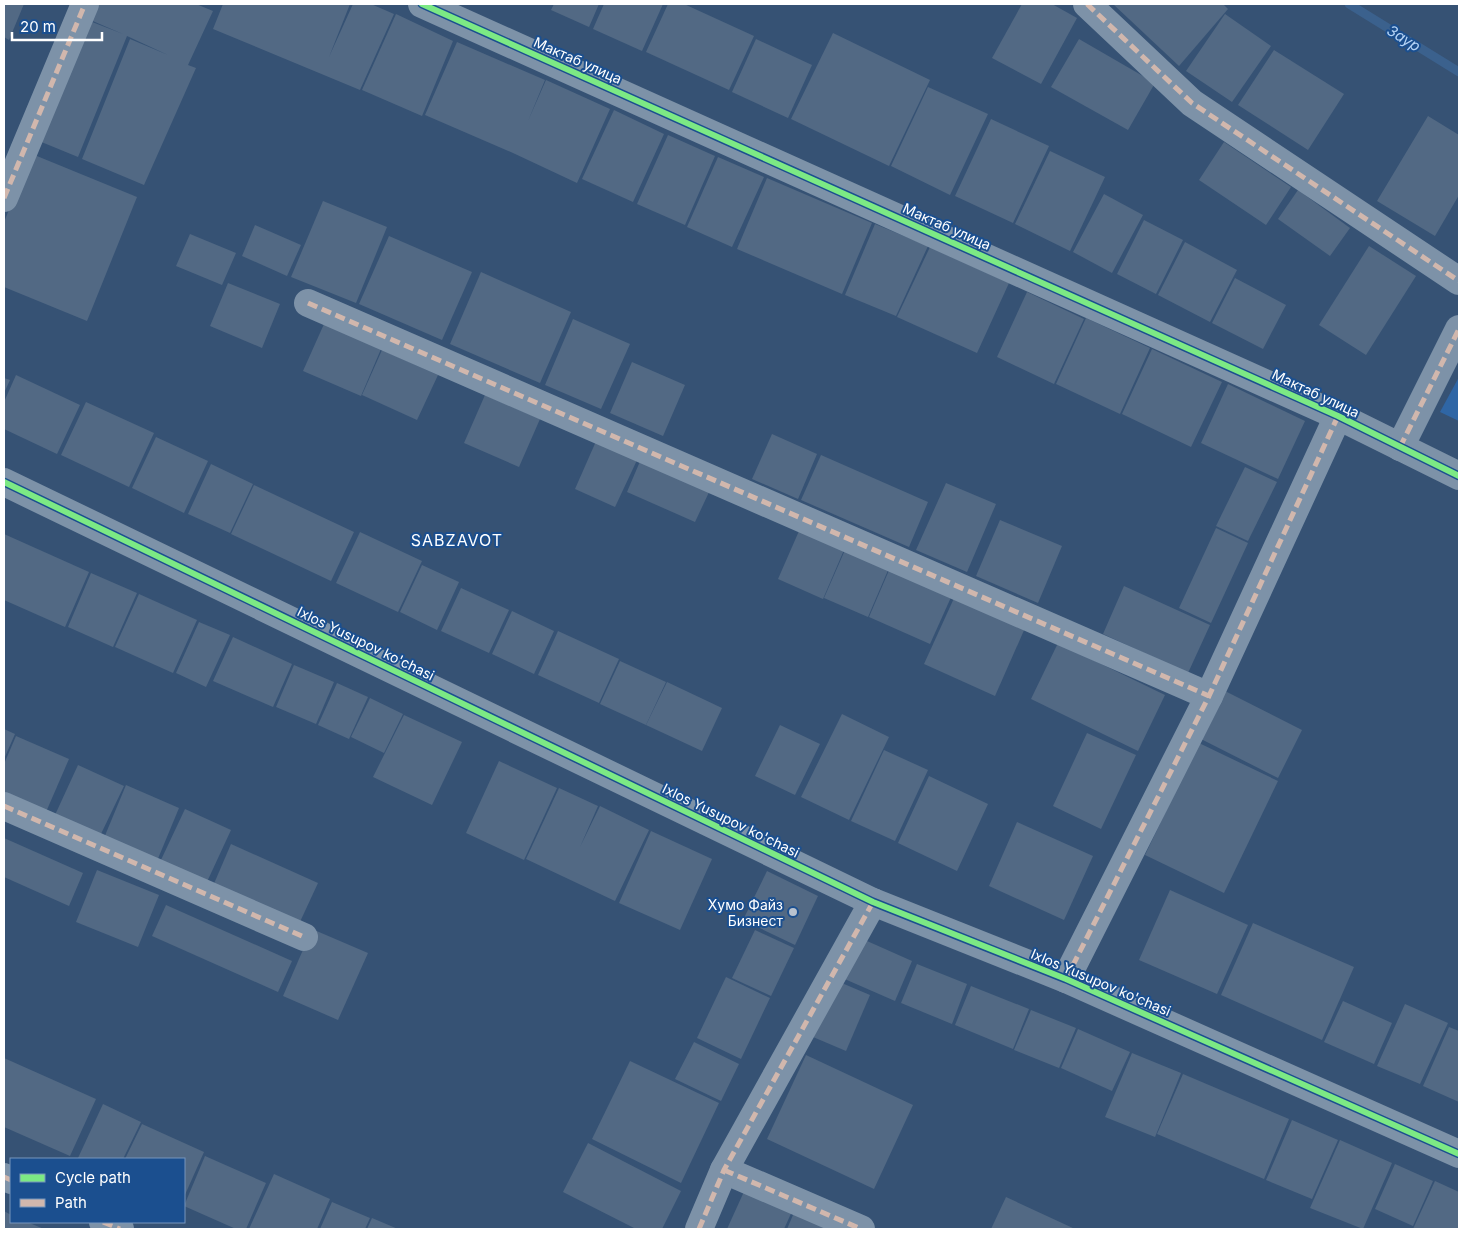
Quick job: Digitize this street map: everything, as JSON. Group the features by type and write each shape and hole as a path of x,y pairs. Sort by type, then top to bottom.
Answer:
{"street":[{"path":"4,198 85,4"},
{"name":"Мактаб улица","path":"422,4 1338,416 1459,476"},
{"path":"1087,4 1192,103 1459,281"},
{"path":"308,304 1209,696"},
{"path":"1400,447 1459,328"},
{"path":"1066,979 1209,696 1338,416"},
{"name":"Ixlos Yusupov ko'chasi","path":"4,482 873,902 1066,979 1459,1154"},
{"path":"4,806 304,937"},
{"path":"699,1229 724,1170 873,902"},
{"path":"724,1170 861,1229"},
{"path":"105,1223 120,1229"}],"shaded area":[{"path":"1459,377 1459,421 1440,412"}],"building":[{"path":"4,4 24,4 9,40 4,37"},
{"path":"95,4 196,4 213,11 188,65 196,68 144,185 82,159 130,39 168,55 127,36 78,157 39,141 87,20 123,34 88,19"},
{"path":"223,4 350,4 329,57 353,4 371,4 394,14 360,90 213,29"},
{"path":"554,4 599,4 589,27 551,10"},
{"path":"604,4 663,4 642,51 593,29"},
{"path":"668,4 684,4 754,36 729,90 646,52"},
{"path":"1022,4 1052,4 1077,18 1041,84 992,58"},
{"path":"1113,4 1223,4 1228,9 1179,66"},
{"path":"396,14 453,41 422,116 362,90"},
{"path":"1225,14 1271,46 1232,102 1186,71"},
{"path":"833,33 930,80 889,166 791,119"},
{"path":"756,39 812,65 788,118 732,92"},
{"path":"1079,39 1155,83 1128,130 1051,87"},
{"path":"457,42 545,80 528,121 546,80 610,109 577,183 425,115"},
{"path":"1274,50 1344,94 1308,150 1238,105"},
{"path":"928,87 988,114 950,195 891,166"},
{"path":"614,110 664,134 633,202 582,179"},
{"path":"1428,116 1459,135 1459,195 1435,236 1377,201"},
{"path":"991,119 1049,146 1013,223 955,196"},
{"path":"668,135 715,156 685,225 637,204"},
{"path":"1224,142 1291,187 1266,225 1199,180"},
{"path":"1050,151 1105,177 1070,251 1015,224"},
{"path":"32,154 137,197 87,321 4,287 4,222"},
{"path":"718,157 764,177 732,247 687,227"},
{"path":"767,178 872,223 842,294 737,249"},
{"path":"1298,190 1350,228 1330,256 1278,219"},
{"path":"1104,194 1143,215 1112,273 1073,252"},
{"path":"323,201 387,227 356,303 291,277"},
{"path":"1144,220 1183,240 1156,294 1117,274"},
{"path":"875,224 928,246 896,316 845,295"},
{"path":"255,225 301,245 287,276 242,256"},
{"path":"190,234 236,253 222,285 176,266"},
{"path":"389,236 472,272 442,340 359,304"},
{"path":"1185,242 1237,270 1210,322 1158,295"},
{"path":"1369,246 1416,276 1366,355 1319,325"},
{"path":"930,247 1009,283 977,353 897,317"},
{"path":"481,272 571,312 540,383 450,344"},
{"path":"1235,278 1286,305 1263,349 1212,323"},
{"path":"228,283 280,304 262,348 210,326"},
{"path":"1027,292 1084,319 1054,384 997,357"},
{"path":"1086,318 1150,348 1120,414 1056,384"},
{"path":"573,319 630,344 601,409 545,385"},
{"path":"324,324 381,349 361,396 303,371"},
{"path":"1152,349 1222,382 1191,447 1122,414"},
{"path":"382,350 438,375 417,420 362,395"},
{"path":"632,362 685,385 663,436 610,413"},
{"path":"16,375 80,405 57,454 4,429 4,402"},
{"path":"4,378 10,380 4,393"},
{"path":"1228,384 1305,421 1278,479 1201,443"},
{"path":"485,395 540,419 519,467 464,443"},
{"path":"86,402 154,433 129,487 61,455"},
{"path":"772,434 817,454 798,499 752,479"},
{"path":"156,437 208,461 184,513 132,488"},
{"path":"597,439 638,458 615,507 575,489"},
{"path":"821,455 928,502 909,547 801,500"},
{"path":"641,459 710,490 695,522 627,492"},
{"path":"211,464 253,484 230,533 188,514"},
{"path":"1245,467 1277,482 1248,541 1216,526"},
{"path":"946,483 996,504 967,572 916,550"},
{"path":"254,485 354,532 331,581 231,534"},
{"path":"1000,520 1062,546 1038,603 976,576"},
{"path":"1216,528 1248,543 1211,623 1179,608"},
{"path":"799,531 844,550 823,599 778,579"},
{"path":"360,532 422,561 398,612 336,583"},
{"path":"4,534 89,572 65,627 4,600"},
{"path":"845,550 889,568 868,617 824,598"},
{"path":"422,565 459,582 437,630 400,612"},
{"path":"890,568 952,595 930,644 869,617"},
{"path":"91,573 137,593 113,647 68,627"},
{"path":"1124,586 1210,625 1188,673 1103,634"},
{"path":"461,588 509,610 489,653 441,631"},
{"path":"139,594 197,620 173,673 115,647"},
{"path":"955,596 1025,628 995,696 924,664"},
{"path":"512,611 554,631 534,674 492,654"},
{"path":"199,622 230,635 206,687 176,673"},
{"path":"558,631 619,659 599,703 538,675"},
{"path":"233,637 292,664 273,707 213,681"},
{"path":"1058,643 1165,695 1138,751 1031,699"},
{"path":"620,661 666,682 646,725 600,704"},
{"path":"294,665 334,682 316,724 276,707"},
{"path":"667,682 722,708 702,751 646,725"},
{"path":"337,683 368,697 349,739 318,725"},
{"path":"1225,691 1302,730 1278,778 1201,739"},
{"path":"370,698 403,714 384,753 351,737"},
{"path":"842,714 889,737 849,820 801,797"},
{"path":"404,715 462,742 432,805 373,777"},
{"path":"780,725 820,744 795,795 755,776"},
{"path":"4,729 15,734 4,759"},
{"path":"1087,733 1136,755 1101,829 1053,806"},
{"path":"16,736 69,759 46,812 4,793 4,764"},
{"path":"1199,743 1278,781 1224,893 1145,855"},
{"path":"884,750 928,770 895,841 851,821"},
{"path":"499,761 557,788 524,860 466,833"},
{"path":"78,765 124,786 100,836 55,815"},
{"path":"929,776 988,804 957,871 898,843"},
{"path":"126,785 179,808 157,861 104,838"},
{"path":"559,788 598,806 580,847 600,806 649,830 615,901 526,859"},
{"path":"185,809 231,830 206,884 160,862"},
{"path":"1017,822 1093,856 1064,920 989,886"},
{"path":"651,831 712,859 680,930 619,903"},
{"path":"4,838 83,873 69,906 4,877"},
{"path":"231,844 318,883 299,924 213,886"},
{"path":"97,870 159,895 138,947 76,922"},
{"path":"767,871 818,896 795,945 743,920"},
{"path":"1170,890 1248,925 1217,994 1139,960"},
{"path":"166,905 292,961 278,992 152,936"},
{"path":"1253,923 1354,967 1322,1040 1221,995"},
{"path":"312,929 368,953 338,1020 283,996"},
{"path":"755,930 794,948 771,996 732,978"},
{"path":"858,937 912,961 895,1001 840,977"},
{"path":"917,964 967,984 952,1024 901,1003"},
{"path":"726,977 770,998 741,1059 697,1038"},
{"path":"837,981 870,995 846,1051 813,1037"},
{"path":"971,986 1029,1009 1013,1049 955,1025"},
{"path":"1343,1001 1392,1023 1374,1064 1324,1042"},
{"path":"1405,1004 1448,1023 1420,1084 1377,1066"},
{"path":"1031,1010 1076,1028 1059,1068 1014,1050"},
{"path":"1449,1027 1459,1031 1459,1102 1423,1086"},
{"path":"1078,1029 1130,1052 1112,1091 1061,1068"},
{"path":"694,1042 739,1064 721,1101 675,1079"},
{"path":"1132,1053 1181,1073 1155,1137 1105,1117"},
{"path":"806,1055 913,1105 874,1189 767,1139"},
{"path":"4,1058 96,1099 70,1156 4,1127"},
{"path":"630,1061 719,1103 681,1183 592,1139"},
{"path":"1183,1074 1289,1119 1264,1179 1157,1134"},
{"path":"103,1104 141,1122 123,1158 78,1158"},
{"path":"1292,1120 1338,1140 1312,1199 1266,1180"},
{"path":"142,1124 204,1152 185,1195 185,1158 125,1158"},
{"path":"1340,1140 1392,1163 1363,1229 1310,1208"},
{"path":"588,1143 681,1191 662,1229 636,1229 563,1192"},
{"path":"205,1156 266,1183 246,1229 236,1229 185,1206"},
{"path":"1395,1164 1433,1181 1413,1226 1375,1209"},
{"path":"274,1174 330,1199 317,1229 249,1229"},
{"path":"1435,1181 1459,1192 1459,1229 1413,1229"},
{"path":"747,1185 794,1207 784,1229 727,1229"},
{"path":"1006,1197 1075,1229 991,1229"},
{"path":"332,1202 370,1218 365,1229 320,1229"},
{"path":"796,1208 845,1229 787,1229"},
{"path":"4,1211 10,1214 10,1223 29,1223 44,1229 4,1229"},
{"path":"372,1218 398,1229 367,1229"}],"waterway":[{"name":"Заур","path":"1349,4 1459,72"}],"marked path":[{"path":"4,198 85,4"},
{"path":"1087,4 1192,103 1459,281"},
{"path":"308,303 1209,696"},
{"path":"1400,447 1459,329"},
{"path":"1066,979 1209,696 1338,416"},
{"path":"4,806 304,937"},
{"path":"699,1229 724,1170 873,902"},
{"path":"724,1170 861,1229"},
{"path":"4,1177 10,1180"},
{"path":"105,1223 120,1229"}],"cycle path":[{"path":"422,4 1338,416 1459,476"},
{"path":"4,482 873,902 1066,979 1459,1154"}],"place":[{"name":"Хумо Файз Бизнест","path":"793,912"}],"district":[{"name":"SABZAVOT","path":"457,540"}]}
